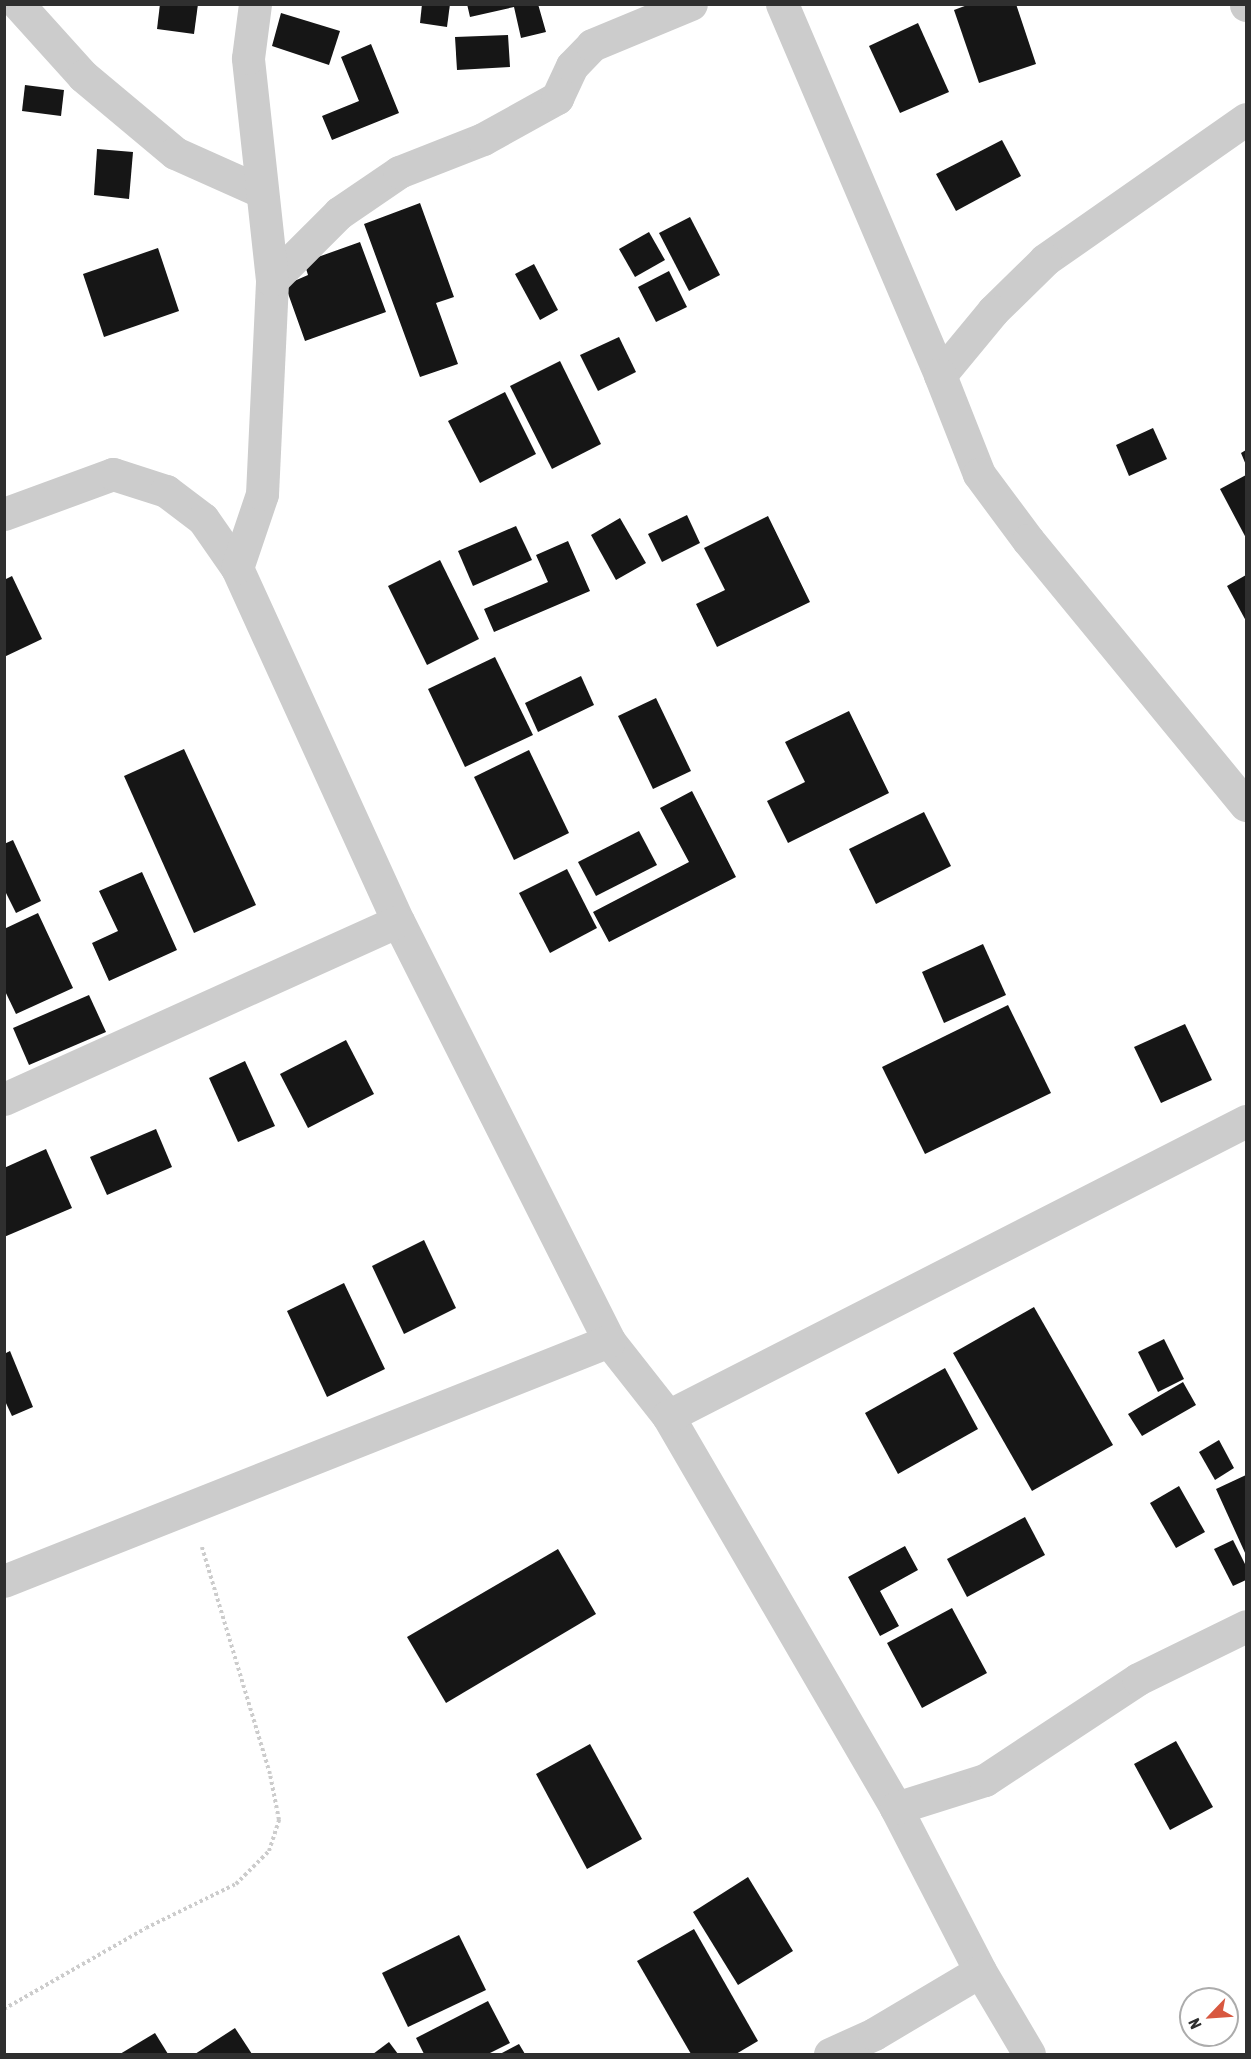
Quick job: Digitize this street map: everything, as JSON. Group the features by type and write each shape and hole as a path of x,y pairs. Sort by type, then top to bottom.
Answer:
{"street":[{"path":"18,4 82,76 175,153 262,192"},
{"path":"237,568 262,494 272,280 248,58 255,4"},
{"path":"272,280 339,213 399,172 483,139 557,98 572,66 592,45 691,4"},
{"path":"782,4 940,375 979,474 1246,805"},
{"path":"940,375 993,311 1045,260 1246,119"},
{"path":"4,514 113,474 166,491 203,519 237,568 398,921 609,1341 668,1416 896,1808 980,1971 1029,2055"},
{"path":"4,1099 398,921"},
{"path":"668,1416 1246,1121"},
{"path":"4,1581 609,1341"},
{"path":"896,1808 985,1780 1138,1679 1246,1626"},
{"path":"831,2055 874,2034 980,1971"}],"path":[{"path":"4,2009 146,1928 236,1884 269,1851 279,1820 270,1773 224,1633 190,1506"}],"building":[{"path":"160,4 198,4 194,34 157,29"},
{"path":"422,4 450,4 447,27 420,23"},
{"path":"467,4 538,4 546,32 521,38 514,7 470,17"},
{"path":"970,4 1016,4 1036,64 979,83 954,10"},
{"path":"281,13 340,31 329,65 272,46"},
{"path":"918,23 949,92 900,113 869,46"},
{"path":"508,35 510,67 457,70 455,37"},
{"path":"371,44 399,113 332,140 322,116 359,101 341,57"},
{"path":"25,85 64,90 61,116 22,111"},
{"path":"1002,140 1021,176 956,211 936,174"},
{"path":"97,149 133,152 129,199 94,195"},
{"path":"420,203 454,297 436,303 458,364 420,377 364,224"},
{"path":"690,217 720,275 689,291 659,233"},
{"path":"649,232 665,260 635,277 619,249"},
{"path":"360,242 386,312 305,341 285,285 308,275 304,262"},
{"path":"158,248 179,311 104,337 83,274"},
{"path":"534,264 558,310 540,320 515,274"},
{"path":"669,271 687,307 656,322 638,287"},
{"path":"619,337 636,372 598,391 580,355"},
{"path":"560,361 601,444 552,469 510,386"},
{"path":"505,392 536,454 480,483 448,421"},
{"path":"1153,428 1167,459 1129,476 1116,445"},
{"path":"1246,450 1246,465 1241,453"},
{"path":"1246,475 1246,538 1220,489"},
{"path":"687,515 700,543 662,562 648,534"},
{"path":"768,516 810,602 717,647 696,604 725,590 704,548"},
{"path":"620,518 646,563 616,580 591,535"},
{"path":"516,526 532,560 473,586 458,551"},
{"path":"568,541 590,591 494,632 484,609 548,582 536,555"},
{"path":"440,560 479,639 427,665 388,586"},
{"path":"1246,575 1246,621 1227,586"},
{"path":"12,576 42,639 4,657 4,580"},
{"path":"495,657 533,735 465,767 428,689"},
{"path":"581,676 594,705 538,732 525,703"},
{"path":"656,698 691,771 653,789 618,716"},
{"path":"849,711 889,793 788,843 767,801 805,782 785,742"},
{"path":"184,749 256,905 194,933 124,776"},
{"path":"529,750 569,833 514,860 474,777"},
{"path":"692,791 736,877 609,942 593,912 689,862 660,808"},
{"path":"924,812 951,866 876,904 849,849"},
{"path":"639,831 657,865 596,896 578,862"},
{"path":"13,840 41,901 16,913 4,889 4,844"},
{"path":"567,869 597,928 550,953 519,893"},
{"path":"142,872 177,950 109,981 92,943 118,931 99,891"},
{"path":"38,913 73,988 16,1014 4,989 4,929"},
{"path":"983,944 1006,995 944,1023 922,972"},
{"path":"89,995 106,1032 29,1065 13,1028"},
{"path":"1008,1005 1051,1093 925,1154 882,1067"},
{"path":"1185,1024 1212,1080 1161,1103 1134,1047"},
{"path":"346,1040 374,1094 308,1128 280,1074"},
{"path":"245,1061 275,1126 238,1142 209,1078"},
{"path":"156,1129 172,1167 107,1195 90,1157"},
{"path":"46,1149 72,1208 4,1237 4,1168"},
{"path":"424,1240 456,1308 404,1334 372,1266"},
{"path":"344,1283 385,1369 327,1397 287,1311"},
{"path":"1034,1307 1113,1445 1032,1491 953,1353"},
{"path":"1164,1339 1184,1379 1158,1392 1138,1352"},
{"path":"10,1351 33,1407 12,1416 4,1399 4,1354"},
{"path":"945,1368 978,1429 898,1474 865,1413"},
{"path":"1183,1382 1196,1405 1142,1436 1128,1414"},
{"path":"1219,1440 1234,1468 1215,1480 1199,1452"},
{"path":"1246,1475 1246,1555 1216,1489"},
{"path":"1179,1486 1205,1532 1176,1548 1150,1503"},
{"path":"1025,1517 1045,1555 967,1597 947,1559"},
{"path":"1233,1540 1246,1566 1246,1580 1233,1586 1214,1549"},
{"path":"905,1546 918,1570 880,1591 899,1626 880,1636 848,1577"},
{"path":"558,1549 596,1614 446,1703 407,1637"},
{"path":"952,1608 987,1673 922,1708 887,1643"},
{"path":"1176,1741 1213,1807 1170,1830 1134,1764"},
{"path":"590,1744 642,1839 587,1869 536,1774"},
{"path":"748,1877 793,1951 738,1985 693,1912"},
{"path":"694,1929 758,2041 736,2054 691,2054 637,1961"},
{"path":"459,1935 486,1990 408,2027 382,1973"},
{"path":"488,2001 510,2043 488,2054 424,2054 416,2038"},
{"path":"235,2028 252,2054 195,2054"},
{"path":"155,2033 168,2054 120,2054"},
{"path":"389,2042 398,2054 373,2054"},
{"path":"519,2044 525,2054 500,2054"}]}
